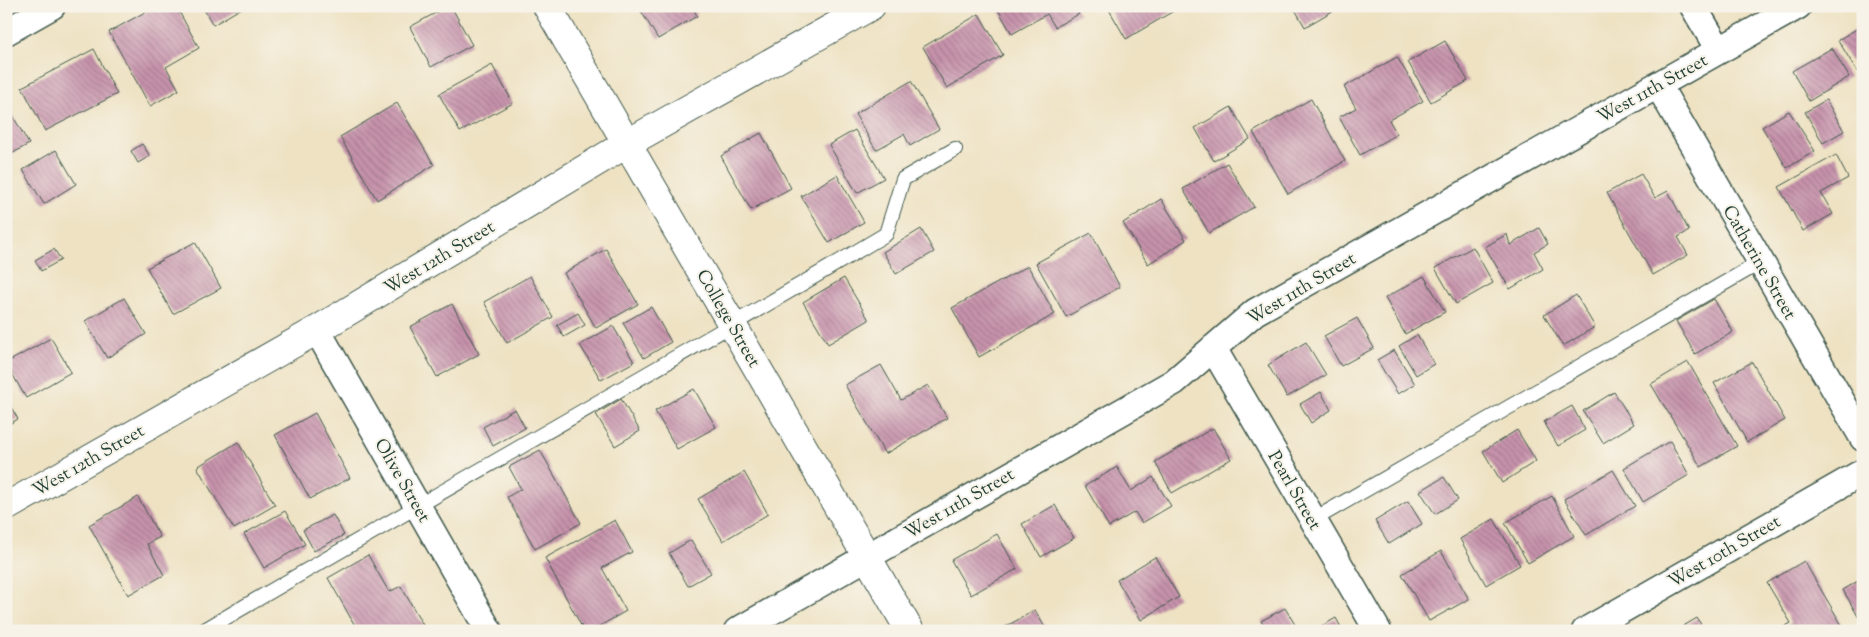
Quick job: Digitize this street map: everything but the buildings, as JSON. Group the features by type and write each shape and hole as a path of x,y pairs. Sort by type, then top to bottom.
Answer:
{"main road":[{"name":"College Street","path":"548,6 910,631"},
{"name":"West 12th Street","path":"6,507 317,330 628,143 871,6"}],"street":[{"path":"6,32 52,6"},
{"path":"1693,6 1719,50"},
{"name":"West 11th Street","path":"737,631 1174,382 1255,312 1798,6"},
{"name":"Catherine Street","path":"1658,85 1863,438"},
{"name":"Olive Street","path":"317,330 488,631"},
{"name":"Pearl Street","path":"1213,348 1378,631"},
{"name":"West 10th Street","path":"1584,631 1863,472"}],"lane":[{"path":"203,631 417,505 733,326 886,234 903,179 955,149"},
{"path":"1313,520 1761,262"}]}
